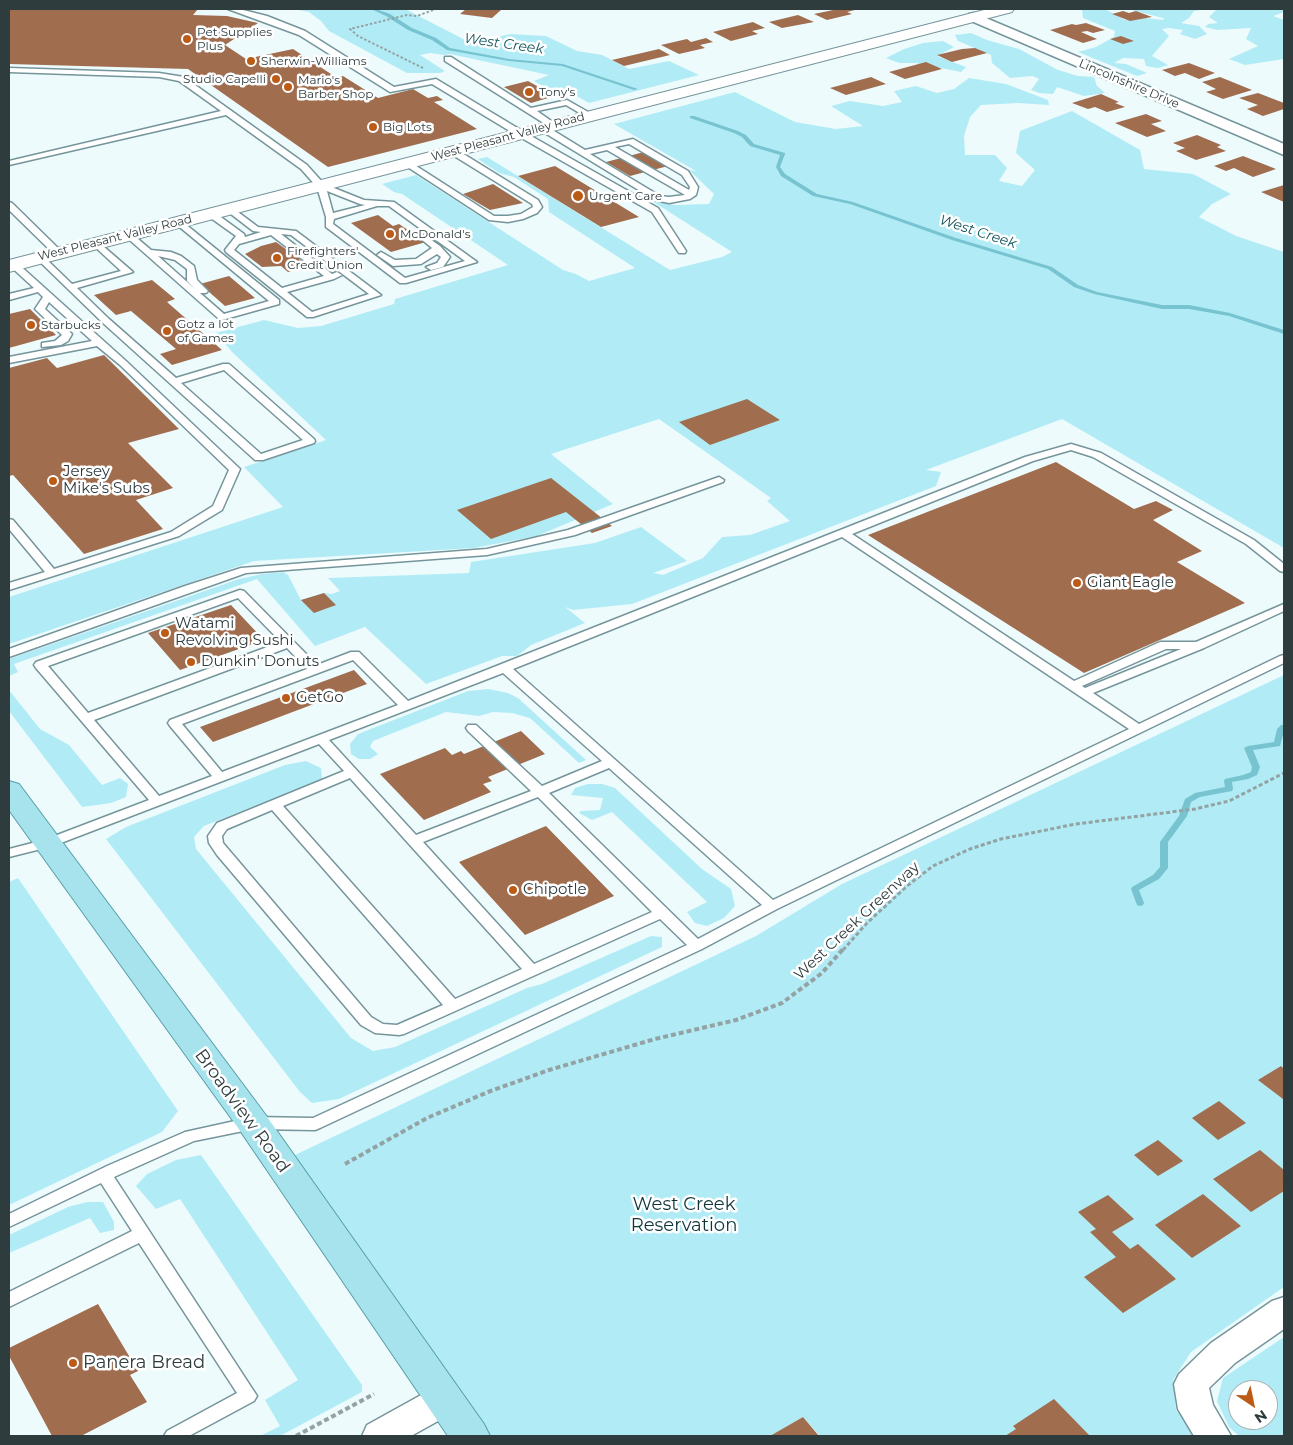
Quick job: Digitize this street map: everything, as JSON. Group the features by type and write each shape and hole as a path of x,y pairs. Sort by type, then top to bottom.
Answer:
{"main road":[{"name":"West Pleasant Valley Road","path":"11,265 1006,9"},
{"name":"Broadview Road","path":"9,790 253,1123 470,1436"}],"street":[{"name":"Lincolnshire Drive","path":"974,17 1284,150"},
{"path":"1213,1436 1196,1409 1192,1384 1223,1353 1284,1311"},
{"path":"380,1436 444,1400"}],"lane":[{"path":"232,9 264,18 302,34 393,90 433,81 521,134 655,210 682,251"},
{"path":"448,59 529,111 584,153 658,198 678,199 693,191"},
{"path":"9,70 169,76 181,79 299,163 321,186 362,202 391,204 472,262 403,282 330,221 321,186"},
{"path":"529,111 567,102 591,116"},
{"path":"9,163 229,112"},
{"path":"584,153 630,141 685,173 693,191"},
{"path":"608,147 693,191"},
{"path":"407,164 492,218 508,219 523,216 538,207 529,198 454,152"},
{"path":"330,221 376,204"},
{"path":"330,221 399,268 413,269 440,264 446,257 437,248 376,204"},
{"path":"10,208 58,253"},
{"path":"211,214 241,236 229,250 310,315 376,296 293,233 256,229 230,209"},
{"path":"128,235 222,317 276,302 178,222"},
{"path":"236,242 272,232"},
{"path":"272,232 331,277"},
{"path":"70,287 128,272 96,243"},
{"path":"393,263 418,262 437,248"},
{"path":"148,253 168,254 178,258 191,268 192,281 224,308 262,298 235,275 224,260"},
{"path":"40,258 174,382 259,458 310,441 226,366 174,382"},
{"path":"9,587 175,534 218,508 235,469 124,363 11,265"},
{"path":"280,291 346,272"},
{"path":"9,297 40,289"},
{"path":"9,354 58,343 65,339 66,334 40,309 48,296"},
{"path":"9,360 99,343"},
{"path":"9,853 48,843 505,668 1029,459 1072,447 1097,454 1242,537 1284,569"},
{"path":"9,653 244,570 487,552 571,533 719,480"},
{"path":"9,522 52,573"},
{"path":"843,533 1138,729"},
{"path":"157,801 40,665 240,593 315,670"},
{"path":"1083,693 1200,645 1284,607"},
{"path":"85,719 286,640"},
{"path":"1072,686 1164,645 1200,645"},
{"path":"220,777 174,724 355,655 406,706"},
{"path":"9,1221 191,1136 253,1123 315,1124 697,946 772,906 1284,659"},
{"path":"505,668 772,906"},
{"path":"472,728 697,946"},
{"path":"321,738 532,971"},
{"path":"414,841 612,762"},
{"path":"352,773 222,826 215,836 216,843 366,1021 380,1029 399,1030 662,913"},
{"path":"275,805 452,1006"},
{"path":"104,1175 248,1396 173,1436"},
{"path":"9,1300 142,1234"}],"path":[{"path":"384,20 407,15 417,16 436,9"},
{"name":"West Creek Greenway","path":"344,1164 427,1118 488,1092 549,1070 655,1039 736,1020 782,1003 822,973 867,923 907,886 933,866 970,849 1000,839 1057,827 1175,811 1228,801 1258,788 1284,772"},
{"path":"296,1436 374,1394"}],"green space":[{"path":"293,9 405,9 471,43 510,34 546,36 577,51 602,55 629,69 669,61 699,75 589,103 568,91 558,94 534,81 549,75 450,54 430,53 420,55 445,71 440,73 407,73 329,31 321,21 309,12"},
{"path":"1082,9 1105,9 1125,20 1145,18 1164,20 1163,18 1128,9 1207,9 1194,11 1189,18 1181,23 1199,26 1207,34 1195,39 1180,34 1183,30 1162,29 1169,36 1152,56 1168,65 1158,68 1146,66 1144,59 1123,58 1114,63 1126,64 1147,73 1137,76 1078,52 1096,47 1114,37 1115,31 1083,18"},
{"path":"1217,9 1284,9 1284,12 1273,16 1284,20 1284,59 1245,65 1229,59 1258,46 1246,39 1251,28 1217,30 1205,27 1208,24 1218,23 1209,17"},
{"path":"971,33 987,40 1019,49 1058,70 1078,76 1094,77 1097,86 1105,93 1084,96 1057,87 1053,94 1039,93 1031,90 1039,79 1033,76 1010,78 992,63 991,55 958,41 955,35"},
{"path":"943,41 954,47 937,56 966,67 961,72 916,63 899,63 886,58 904,49 923,43"},
{"path":"969,78 1006,84 1048,100 1049,105 1018,103 981,105 970,117 964,136 965,155 995,155 1007,168 999,181 1022,186 1035,170 1016,153 1020,131 1072,111 1140,150 1144,169 1193,174 1231,194 1212,204 1199,217 1236,236 1284,252 1284,548 1062,419 926,470 941,472 936,486 632,604 573,610 565,607 585,623 531,645 517,656 502,656 426,684 365,627 315,646 257,579 14,664 18,672 9,676 9,659 239,579 262,574 283,572 288,575 301,600 324,593 332,594 340,591 328,578 469,573 471,562 595,543 641,527 687,561 653,573 663,575 703,558 722,537 750,535 790,521 767,501 771,498 659,419 551,454 613,504 537,536 474,548 254,561 9,644 9,597 283,507 244,467 326,440 232,352 216,333 264,320 298,328 321,326 394,304 395,299 508,265 402,194 394,192 382,184 416,175 563,270 589,281 635,268 549,212 548,199 514,177 499,173 478,159 487,157 670,270 722,257 732,252 652,201 675,205 709,204 714,194 689,170 696,171 614,124 735,92 795,122 836,129 863,126 831,106 850,101 883,106 902,102 894,91 916,86 937,93 954,89"},
{"name":"West Creek Reservation","path":"1284,675 1284,1287 1191,1352 1173,1380 1176,1410 1202,1436 820,1436 803,1417 771,1436 469,1436 276,1164 756,936 842,884"},
{"path":"488,689 508,693 518,698 586,760 579,763 530,718 512,713 493,712 479,716 446,712 373,741 370,747 378,754 370,759 359,759 351,754 350,744 358,734 468,691"},
{"path":"9,690 40,729 69,745 102,785 120,778 128,784 126,797 111,803 82,807 9,711"},
{"path":"306,761 321,768 322,779 204,826 194,837 196,849 351,1038 373,1051 395,1047 527,988 542,984 651,936 662,937 662,947 339,1099 312,1103 300,1092 106,839 126,827 285,765"},
{"path":"588,784 602,784 615,788 702,869 731,889 735,906 724,918 707,926 695,923 687,912 707,902 612,812 592,820 579,813 581,811 600,810 603,798 571,795 575,788"},
{"path":"18,878 178,1111 162,1132 9,1205 9,882"},
{"path":"201,1155 362,1385 362,1392 280,1436 260,1436 280,1426 265,1400 298,1380 180,1199 156,1209 136,1186 147,1174 176,1160"},
{"path":"87,1202 103,1202 114,1222 114,1230 100,1233 90,1218 9,1253 9,1235 68,1207"},
{"path":"1284,1337 1284,1436 1239,1436 1232,1430 1278,1430 1278,1380 1228,1380 1228,1425 1217,1401 1223,1378"}],"building":[{"path":"10,9 198,9 193,15 227,16 258,23 225,45 246,59 293,49 337,78 343,76 378,98 413,89 428,98 437,96 443,100 434,102 477,129 328,167 188,69 9,64"},
{"path":"466,9 501,10 492,18 460,14"},
{"path":"838,9 855,10 847,12 852,14 827,20 814,14"},
{"path":"1123,11 1129,13 1136,11 1152,17 1130,21 1112,14"},
{"path":"798,15 814,22 782,28 769,22"},
{"path":"753,22 765,28 752,31 758,34 731,41 713,32"},
{"path":"1086,23 1105,30 1093,33 1081,32 1097,39 1083,43 1050,30 1072,24"},
{"path":"1121,36 1134,41 1123,44 1110,39"},
{"path":"706,38 713,42 700,45 705,48 679,54 661,45 687,39 691,42"},
{"path":"975,48 987,53 952,62 937,55 962,49"},
{"path":"659,49 670,55 624,66 612,60"},
{"path":"926,62 942,69 905,79 889,72"},
{"path":"1189,63 1215,73 1199,79 1185,73 1175,76 1162,70"},
{"path":"871,77 886,84 846,95 830,88"},
{"path":"1220,77 1252,90 1223,99 1206,92 1216,89 1202,82"},
{"name":"Tony's","path":"528,81 555,96 531,103 504,87"},
{"path":"1258,93 1284,103 1284,109 1263,116 1247,109 1258,105 1239,98"},
{"path":"1101,94 1119,102 1115,103 1125,107 1107,112 1095,107 1088,109 1072,103"},
{"path":"1146,114 1162,121 1151,124 1166,131 1147,137 1115,123"},
{"path":"1197,135 1221,145 1217,147 1226,151 1196,160 1176,151 1185,148 1173,143"},
{"path":"644,152 668,166 630,176 606,162"},
{"path":"1243,156 1276,169 1253,177 1234,168 1226,171 1214,166"},
{"name":"Urgent Care","path":"555,166 639,217 601,227 518,176"},
{"path":"493,184 523,203 490,210 463,194"},
{"path":"1284,185 1284,202 1261,192"},
{"name":"McDonald's","path":"378,215 393,226 399,224 426,242 391,252 351,223"},
{"name":"Firefighters' Credit Union","path":"276,242 287,250 299,246 311,256 299,259 307,266 288,272 281,266 262,267 245,254 261,246"},
{"path":"229,276 255,298 225,306 200,284"},
{"path":"152,280 175,299 167,302 222,350 172,365 160,354 176,349 131,311 116,315 94,295"},
{"path":"30,309 56,335 9,348 9,314"},
{"path":"104,355 179,429 128,443 173,488 136,500 163,529 84,554 13,475 9,476 9,368 47,358 57,368"},
{"path":"747,399 780,420 710,445 679,422"},
{"name":"Giant Eagle","path":"1056,462 1134,509 1156,501 1173,510 1153,520 1202,551 1177,562 1245,603 1084,673 868,535"},
{"path":"551,478 612,526 592,533 566,512 491,539 457,510"},
{"path":"324,593 336,605 314,613 301,600"},
{"path":"231,605 264,640 180,670 148,633"},
{"path":"354,670 367,684 213,742 200,727"},
{"path":"521,731 545,754 488,777 492,781 483,784 491,792 424,820 380,774 445,748 452,755 461,751 464,754"},
{"path":"546,826 614,896 525,935 459,862"},
{"path":"1281,1066 1284,1069 1283,1099 1258,1080"},
{"path":"1219,1101 1246,1123 1218,1140 1192,1118"},
{"path":"1158,1140 1183,1161 1158,1176 1134,1155"},
{"path":"1260,1150 1284,1170 1284,1191 1251,1212 1213,1179"},
{"path":"1203,1194 1241,1226 1192,1258 1155,1225"},
{"path":"1108,1195 1134,1219 1112,1232 1130,1249 1138,1244 1176,1279 1123,1313 1084,1277 1116,1257 1090,1232 1096,1229 1078,1212"},
{"name":"Panera Bread","path":"98,1304 138,1371 130,1375 147,1402 81,1436 52,1436 9,1356 9,1348"},
{"path":"1054,1399 1090,1436 1005,1436 1016,1429 1013,1426"},
{"path":"803,1417 819,1436 770,1436"}],"waterway":[{"name":"West Creek","path":"373,9 388,15 410,29 434,39 449,49 509,60 563,65 636,89"},
{"name":"West Creek","path":"692,117 736,132 744,136 752,145 783,154 778,167 783,175 815,195 851,203 954,239 1050,268 1076,286 1096,293 1162,307 1189,307 1230,315 1284,332"},
{"path":"1140,903 1135,889 1156,877 1164,868 1164,842 1183,816 1188,801 1198,795 1229,789 1228,781 1254,773 1256,767 1248,748 1277,744 1281,729 1284,727"}],"place":[{"name":"Pet Supplies Plus","path":"187,39"},
{"name":"Sherwin-Williams","path":"251,61"},
{"name":"Studio Capelli","path":"276,79"},
{"name":"Mario's Barber Shop","path":"288,87"},
{"name":"Tony's","path":"529,92"},
{"name":"Big Lots","path":"373,127"},
{"name":"Urgent Care","path":"578,196"},
{"name":"McDonald's","path":"390,234"},
{"name":"Firefighters' Credit Union","path":"277,258"},
{"name":"Starbucks","path":"31,325"},
{"name":"Gotz a lot of Games","path":"167,331"},
{"name":"Jersey Mike's Subs","path":"53,481"},
{"name":"Giant Eagle","path":"1077,583"},
{"name":"Watami Revolving Sushi","path":"165,633"},
{"name":"Dunkin' Donuts","path":"191,662"},
{"name":"GetGo","path":"286,698"},
{"name":"Chipotle","path":"513,890"},
{"name":"Panera Bread","path":"73,1363"}]}
